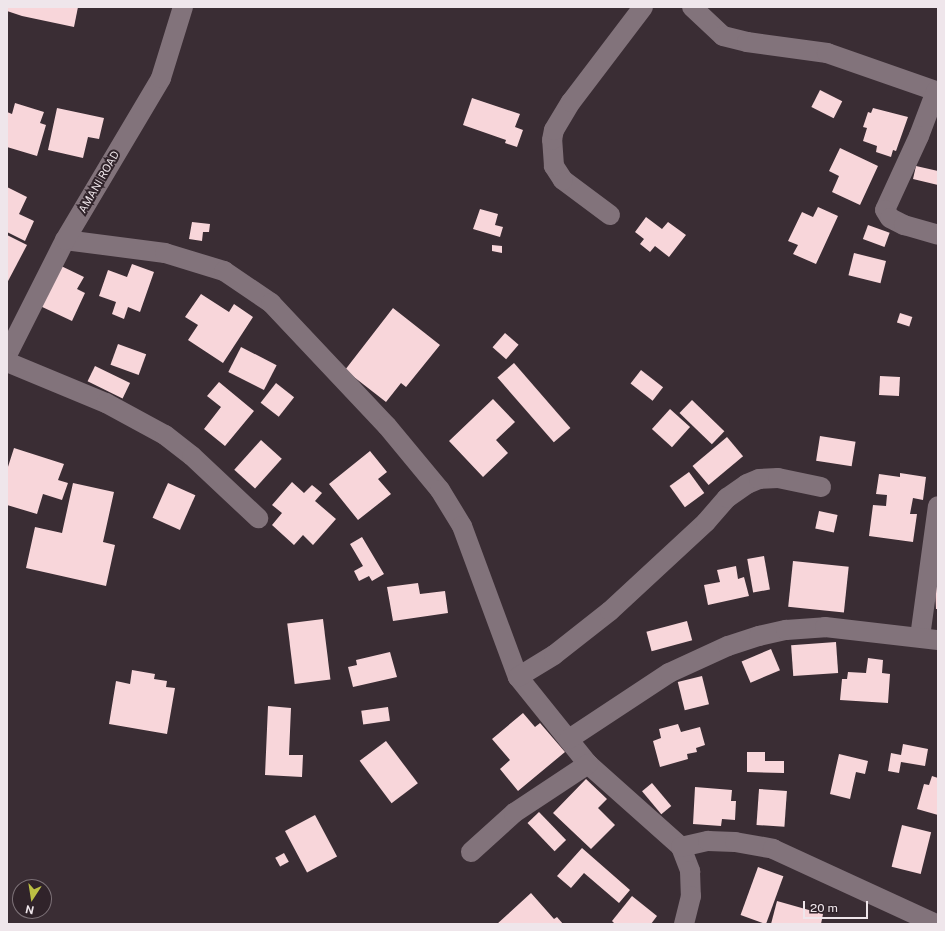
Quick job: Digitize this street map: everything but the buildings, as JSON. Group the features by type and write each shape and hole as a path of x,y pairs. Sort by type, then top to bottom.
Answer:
{"street":[{"name":"AMANI ROAD","path":"7,355 66,240 161,78 184,7"},
{"path":"610,215 563,180 554,166 552,140 554,130 571,102 643,7"},
{"path":"692,7 723,36 747,42 827,53 869,65 936,91 919,136 890,196 885,212 890,218 904,225 938,234"},
{"path":"66,240 165,253 213,266 242,281 271,303 387,426 440,490 462,526 518,676 588,764 681,847 690,871 691,896 684,924"},
{"path":"7,362 106,403 165,435 192,456 258,518"},
{"path":"518,676 554,655 610,611 706,522 727,498 747,484 759,479 778,478 821,486"},
{"path":"569,739 669,673 728,646 759,636 786,630 825,627 929,639 938,506"},
{"path":"471,852 514,813 588,764"},
{"path":"681,847 708,841 735,842 773,849 936,924"}]}
